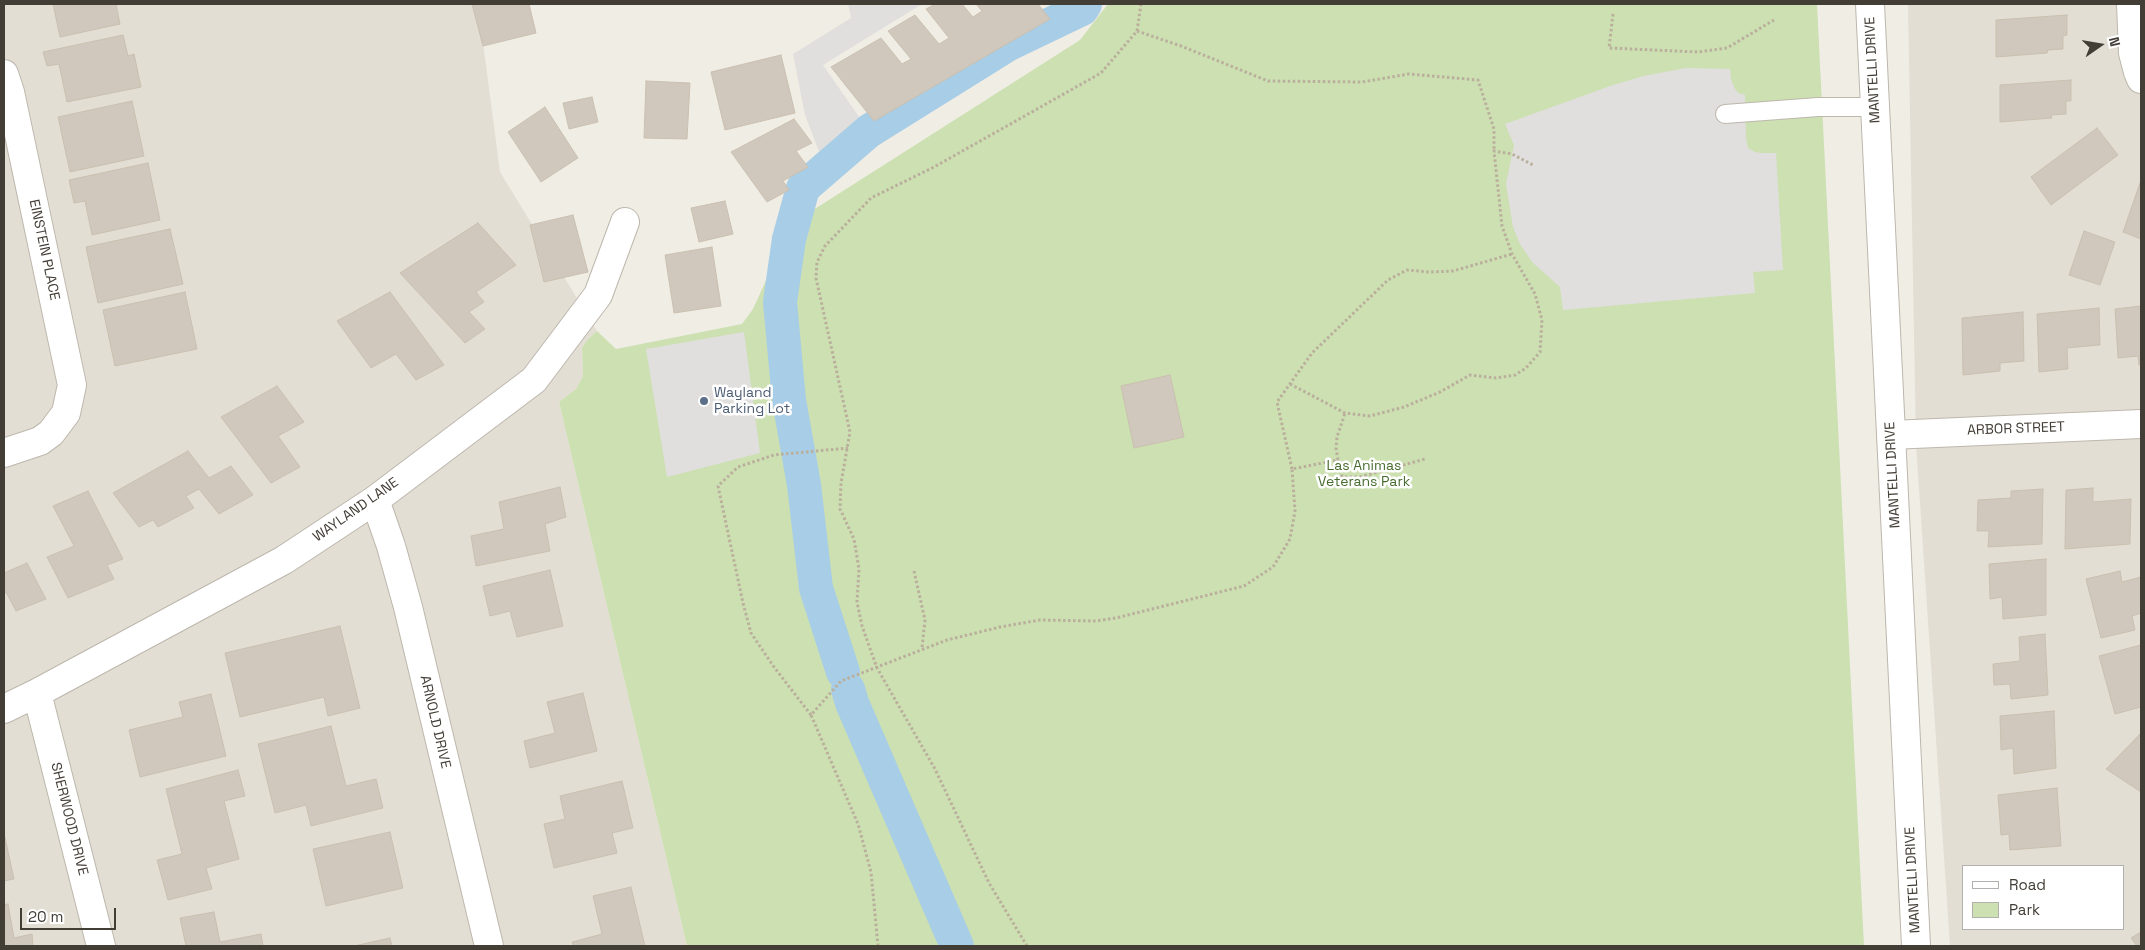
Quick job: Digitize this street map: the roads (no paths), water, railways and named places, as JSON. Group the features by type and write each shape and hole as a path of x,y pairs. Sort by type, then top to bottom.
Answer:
{"street":[{"name":"MANTELLI DRIVE","path":"1870,4 1916,946"},
{"path":"2131,4 2133,53 2141,79"},
{"name":"EINSTEIN PLACE","path":"4,74 10,92 70,373 70,398 66,413 58,425 40,441 4,453"},
{"name":"WAYLAND LANE","path":"4,708 37,693 284,560 375,500 534,380 598,295 625,222"},
{"name":"ARBOR STREET","path":"1891,436 2141,424"},
{"name":"ARNOLD DRIVE","path":"375,500 391,546 408,607 489,946"},
{"name":"SHERWOOD DRIVE","path":"37,693 101,946"}],"lane":[{"path":"1725,114 1818,107 1875,107"}],"waterway":[{"path":"843,672 816,588 804,485 789,400 780,302 789,239 803,188 869,131 1007,45 1082,9 1085,4"},
{"path":"848,689 852,703 957,946"}],"place":[{"name":"Wayland Parking Lot","path":"704,401"}],"park label":[{"name":"Las Animas Veterans Park","path":"1364,474"}]}
